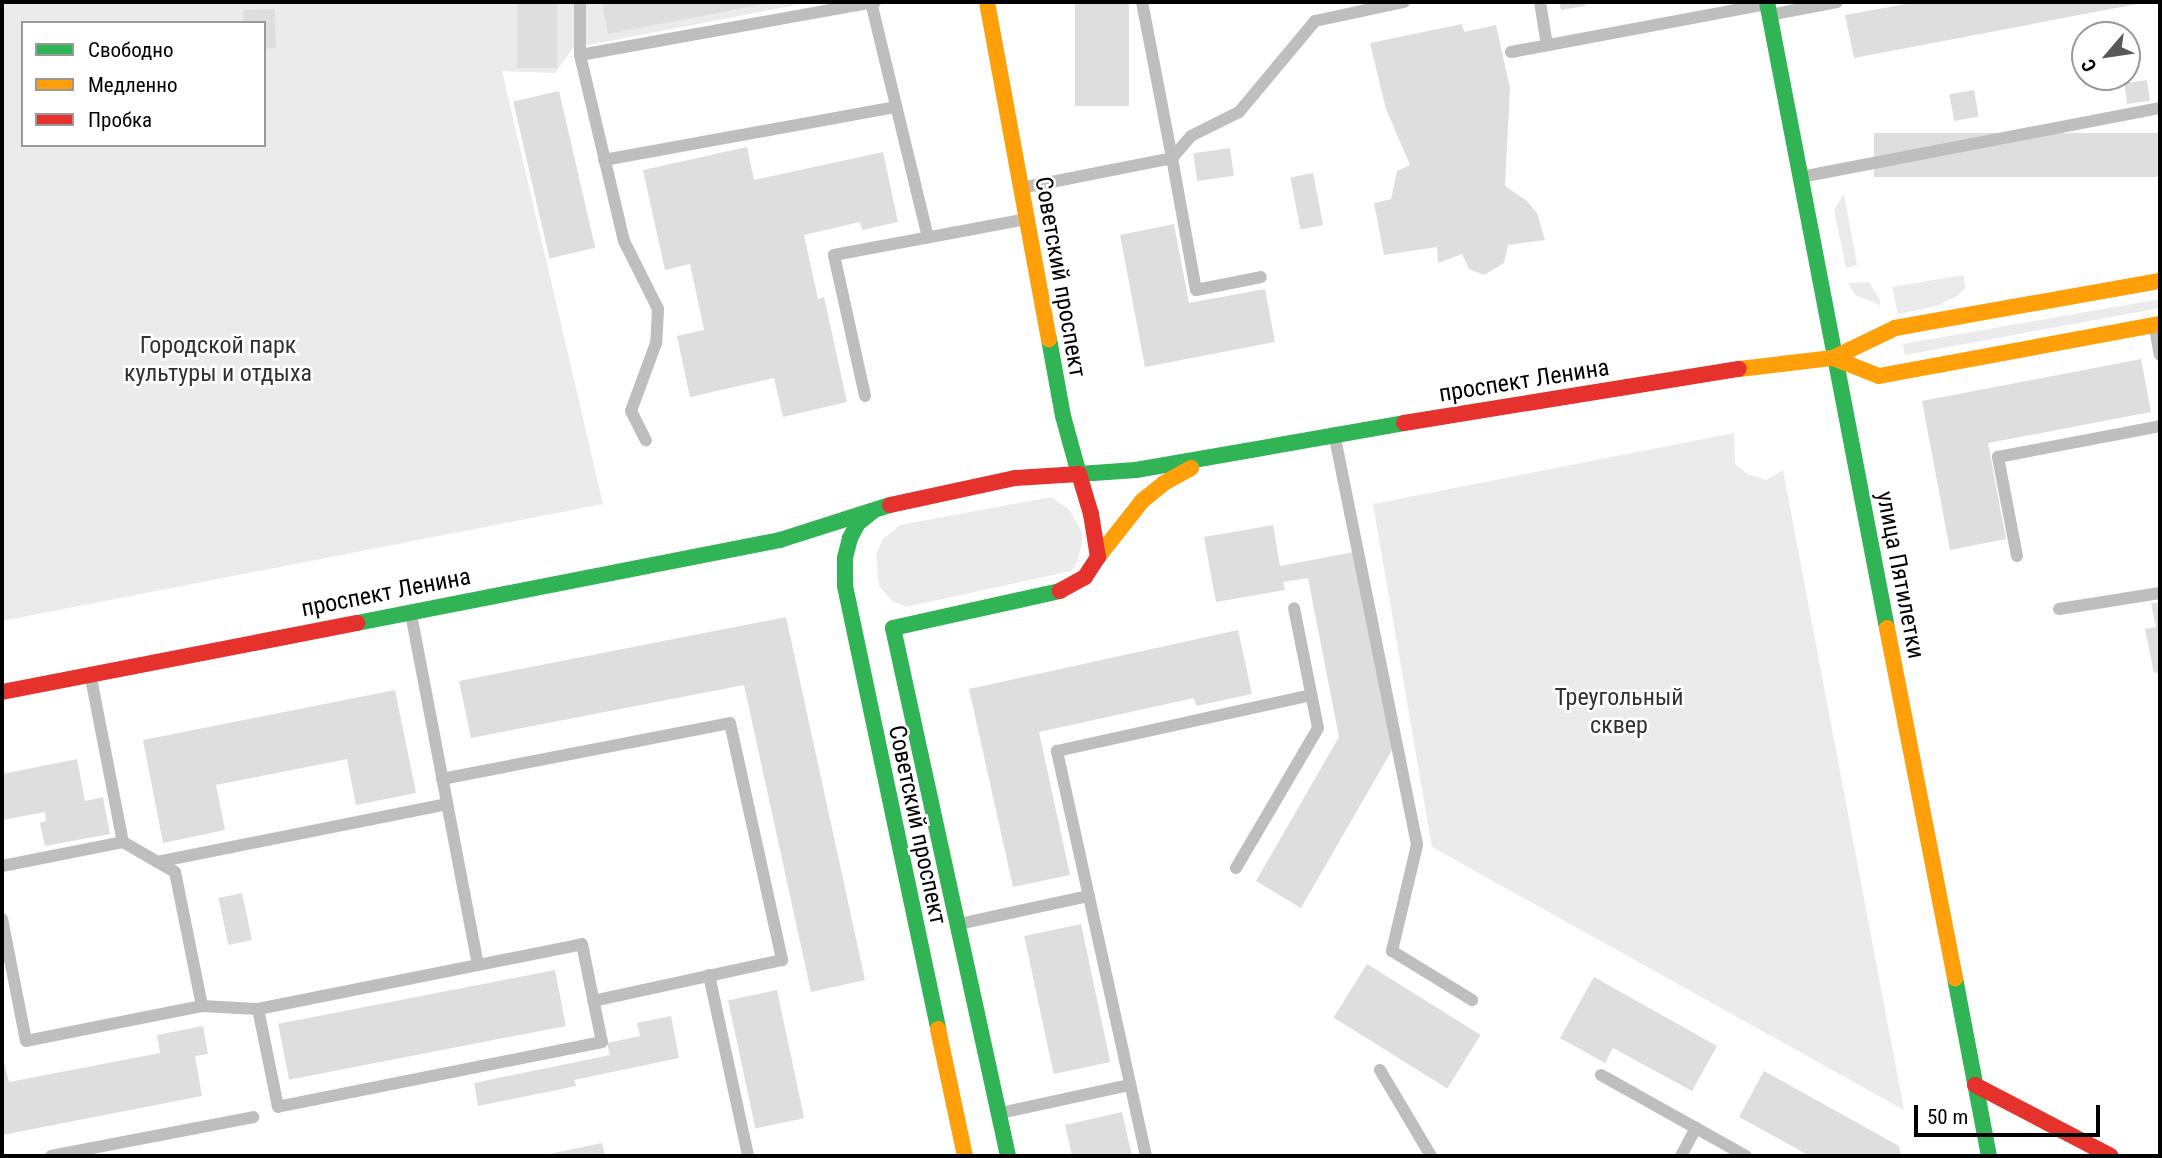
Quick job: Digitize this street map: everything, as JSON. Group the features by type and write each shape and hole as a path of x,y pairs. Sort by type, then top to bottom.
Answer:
{"main road":[{"name":"Советский проспект","path":"987,2 1063,416 1091,514 1098,557"},
{"name":"улица Пятилетки","path":"1768,7 1833,358 1988,1149"},
{"name":"проспект Ленина","path":"2,692 780,540 873,511 1015,478 1136,471 1334,433 1515,407 1760,365 1833,358 1895,328 2160,281"},
{"name":"проспект Ленина","path":"1833,358 1879,376 2157,325"},
{"name":"проспект Ленина","path":"893,628 1053,594 1084,577 1142,501 1156,489 1187,469 1222,454"},
{"name":"Советский проспект","path":"873,511 859,523 850,538 845,558 845,586 965,1156"},
{"name":"проспект Ленина","path":"780,540 801,545"},
{"path":"830,570 871,611 893,628"},
{"name":"Советский проспект","path":"893,628 1008,1156"},
{"path":"1975,1085 2111,1156"},
{"path":"1988,1149 2006,1151"}],"lane":[{"path":"580,2 580,55 624,241 658,309 656,342 631,411 646,440"},
{"path":"580,55 873,2 928,237"},
{"path":"1142,2 1196,290 1261,277"},
{"path":"1021,188 1172,158 1191,136 1240,112 1315,21 1404,2"},
{"path":"1540,2 1547,45"},
{"path":"1511,52 1768,7 1837,2"},
{"path":"604,160 896,107"},
{"path":"1801,177 2160,108"},
{"path":"865,396 834,255 1027,219"},
{"path":"2157,325 2160,355"},
{"path":"2017,556 1998,457 2160,426"},
{"path":"1334,433 1417,845 1392,951 1472,1000"},
{"path":"2059,609 2160,593"},
{"path":"1236,869 1318,728 1294,608"},
{"path":"410,612 478,965"},
{"path":"90,674 123,842"},
{"path":"1146,1156 1057,751 1311,695"},
{"path":"443,779 730,723 782,960 593,1001"},
{"path":"157,862 447,804"},
{"path":"2,866 123,842 175,872 202,1006"},
{"path":"957,925 1089,896"},
{"path":"2,919 26,1041 202,1006 258,1009 582,944 601,1042 278,1107 258,1009"},
{"path":"709,975 748,1156"},
{"path":"1380,1070 1431,1156"},
{"path":"1601,1075 1746,1156"},
{"path":"998,1113 1130,1085"},
{"path":"51,1156 253,1117"},
{"path":"1681,1156 1696,1128"}],"green space":[{"name":"Городской парк культуры и отдыха","path":"2,2 812,2 573,48 555,73 502,71 603,504 2,621"},
{"path":"1844,194 1857,265 1846,268 1834,210"},
{"path":"1964,275 1965,288 1957,296 1937,306 1898,314 1892,287"},
{"path":"1869,282 1880,300 1880,305 1855,295 1848,283"},
{"path":"2160,299 2160,308 1905,355 1903,344"},
{"name":"Треугольный сквер","path":"1734,433 1735,464 1748,474 1766,480 1783,470 1904,1110 1432,847 1373,504"},
{"path":"1051,497 1070,510 1083,535 1078,561 1071,571 906,607 892,601 879,586 876,554 883,539 900,525"}],"building":[{"path":"517,2 557,2 557,68 517,68"},
{"path":"602,2 769,2 769,3 608,34"},
{"path":"1075,2 1129,2 1129,106 1075,106"},
{"path":"1559,2 1584,2 1585,6 1561,10"},
{"path":"1917,2 2142,3 1854,58 1845,15"},
{"path":"275,9 276,48 266,49 266,21 243,21 243,10"},
{"path":"1462,24 1464,32 1496,25 1510,88 1505,186 1527,201 1537,213 1545,240 1508,245 1504,263 1484,275 1469,269 1462,254 1438,263 1437,247 1384,255 1374,203 1391,199 1397,171 1410,165 1386,109 1370,43"},
{"path":"2147,80 2150,101 2127,104 2125,91 2141,91 2141,81"},
{"path":"1974,90 1979,117 1954,121 1949,94"},
{"path":"559,91 595,248 549,258 513,102"},
{"path":"1874,133 2160,133 2160,177 1874,177"},
{"path":"747,147 754,180 883,152 898,222 862,230 860,222 804,235 818,299 824,297 847,402 783,417 774,378 690,397 677,336 704,330 690,264 665,270 643,170"},
{"path":"1230,148 1234,176 1197,181 1193,153"},
{"path":"1313,173 1323,225 1301,229 1290,177"},
{"path":"1174,224 1189,303 1265,289 1275,342 1145,367 1120,235"},
{"path":"2141,359 2151,412 1988,443 2006,539 1950,550 1922,401"},
{"path":"1273,525 1280,566 1354,552 1392,750 1301,908 1256,881 1339,737 1308,578 1283,582 1285,590 1216,602 1204,537"},
{"path":"2160,602 2160,672 2154,673 2145,629 2156,627 2151,603"},
{"path":"786,617 865,980 811,992 744,685 471,738 459,681"},
{"path":"1238,630 1252,694 1196,706 1194,698 1039,732 1070,875 1013,887 969,689"},
{"path":"395,690 416,793 356,805 347,759 216,785 225,830 163,843 143,740"},
{"path":"77,759 85,801 103,797 110,834 45,846 40,823 46,821 45,812 2,820 2,774"},
{"path":"242,893 252,940 229,945 219,898"},
{"path":"1081,924 1110,1062 1054,1074 1024,936"},
{"path":"1367,964 1481,1035 1447,1088 1334,1017"},
{"path":"555,970 566,1026 289,1080 278,1024"},
{"path":"1594,977 1717,1046 1692,1091 1613,1048 1605,1063 1560,1038"},
{"path":"777,990 804,1118 755,1129 728,1000"},
{"path":"671,1016 679,1058 574,1080 576,1086 478,1106 474,1083 610,1055 607,1043 640,1036 637,1023"},
{"path":"203,1026 208,1054 195,1056 202,1096 2,1135 2,1054 9,1082 160,1053 157,1035"},
{"path":"1764,1071 1899,1146 1901,1156 1810,1156 1739,1117"},
{"path":"1122,1112 1132,1156 1072,1156 1065,1125"},
{"path":"602,1143 605,1156 544,1155"}],"traffic: fast":[{"path":"1767,2 1887,628"},
{"path":"1049,339 1063,416 1079,474 1136,470 1404,423"},
{"path":"357,623 780,540 890,505"},
{"path":"873,511 858,523 850,538 845,558 845,586 938,1029"},
{"path":"893,628 1060,591"},
{"path":"893,628 1008,1156"},
{"path":"1955,978 1989,1156"}],"traffic: slow":[{"path":"987,2 1049,339"},
{"path":"1739,369 1833,358 1895,328 2160,281"},
{"path":"1833,358 1879,376 2160,324"},
{"path":"1098,557 1142,501 1164,483 1191,468"},
{"path":"1887,628 1955,978"},
{"path":"938,1029 965,1156"}],"traffic: jam":[{"path":"1404,423 1739,369"},
{"path":"890,505 1015,478 1079,474 1091,514 1098,557 1085,577 1060,591"},
{"path":"2,692 357,623"},
{"path":"1975,1085 2111,1156"}]}
